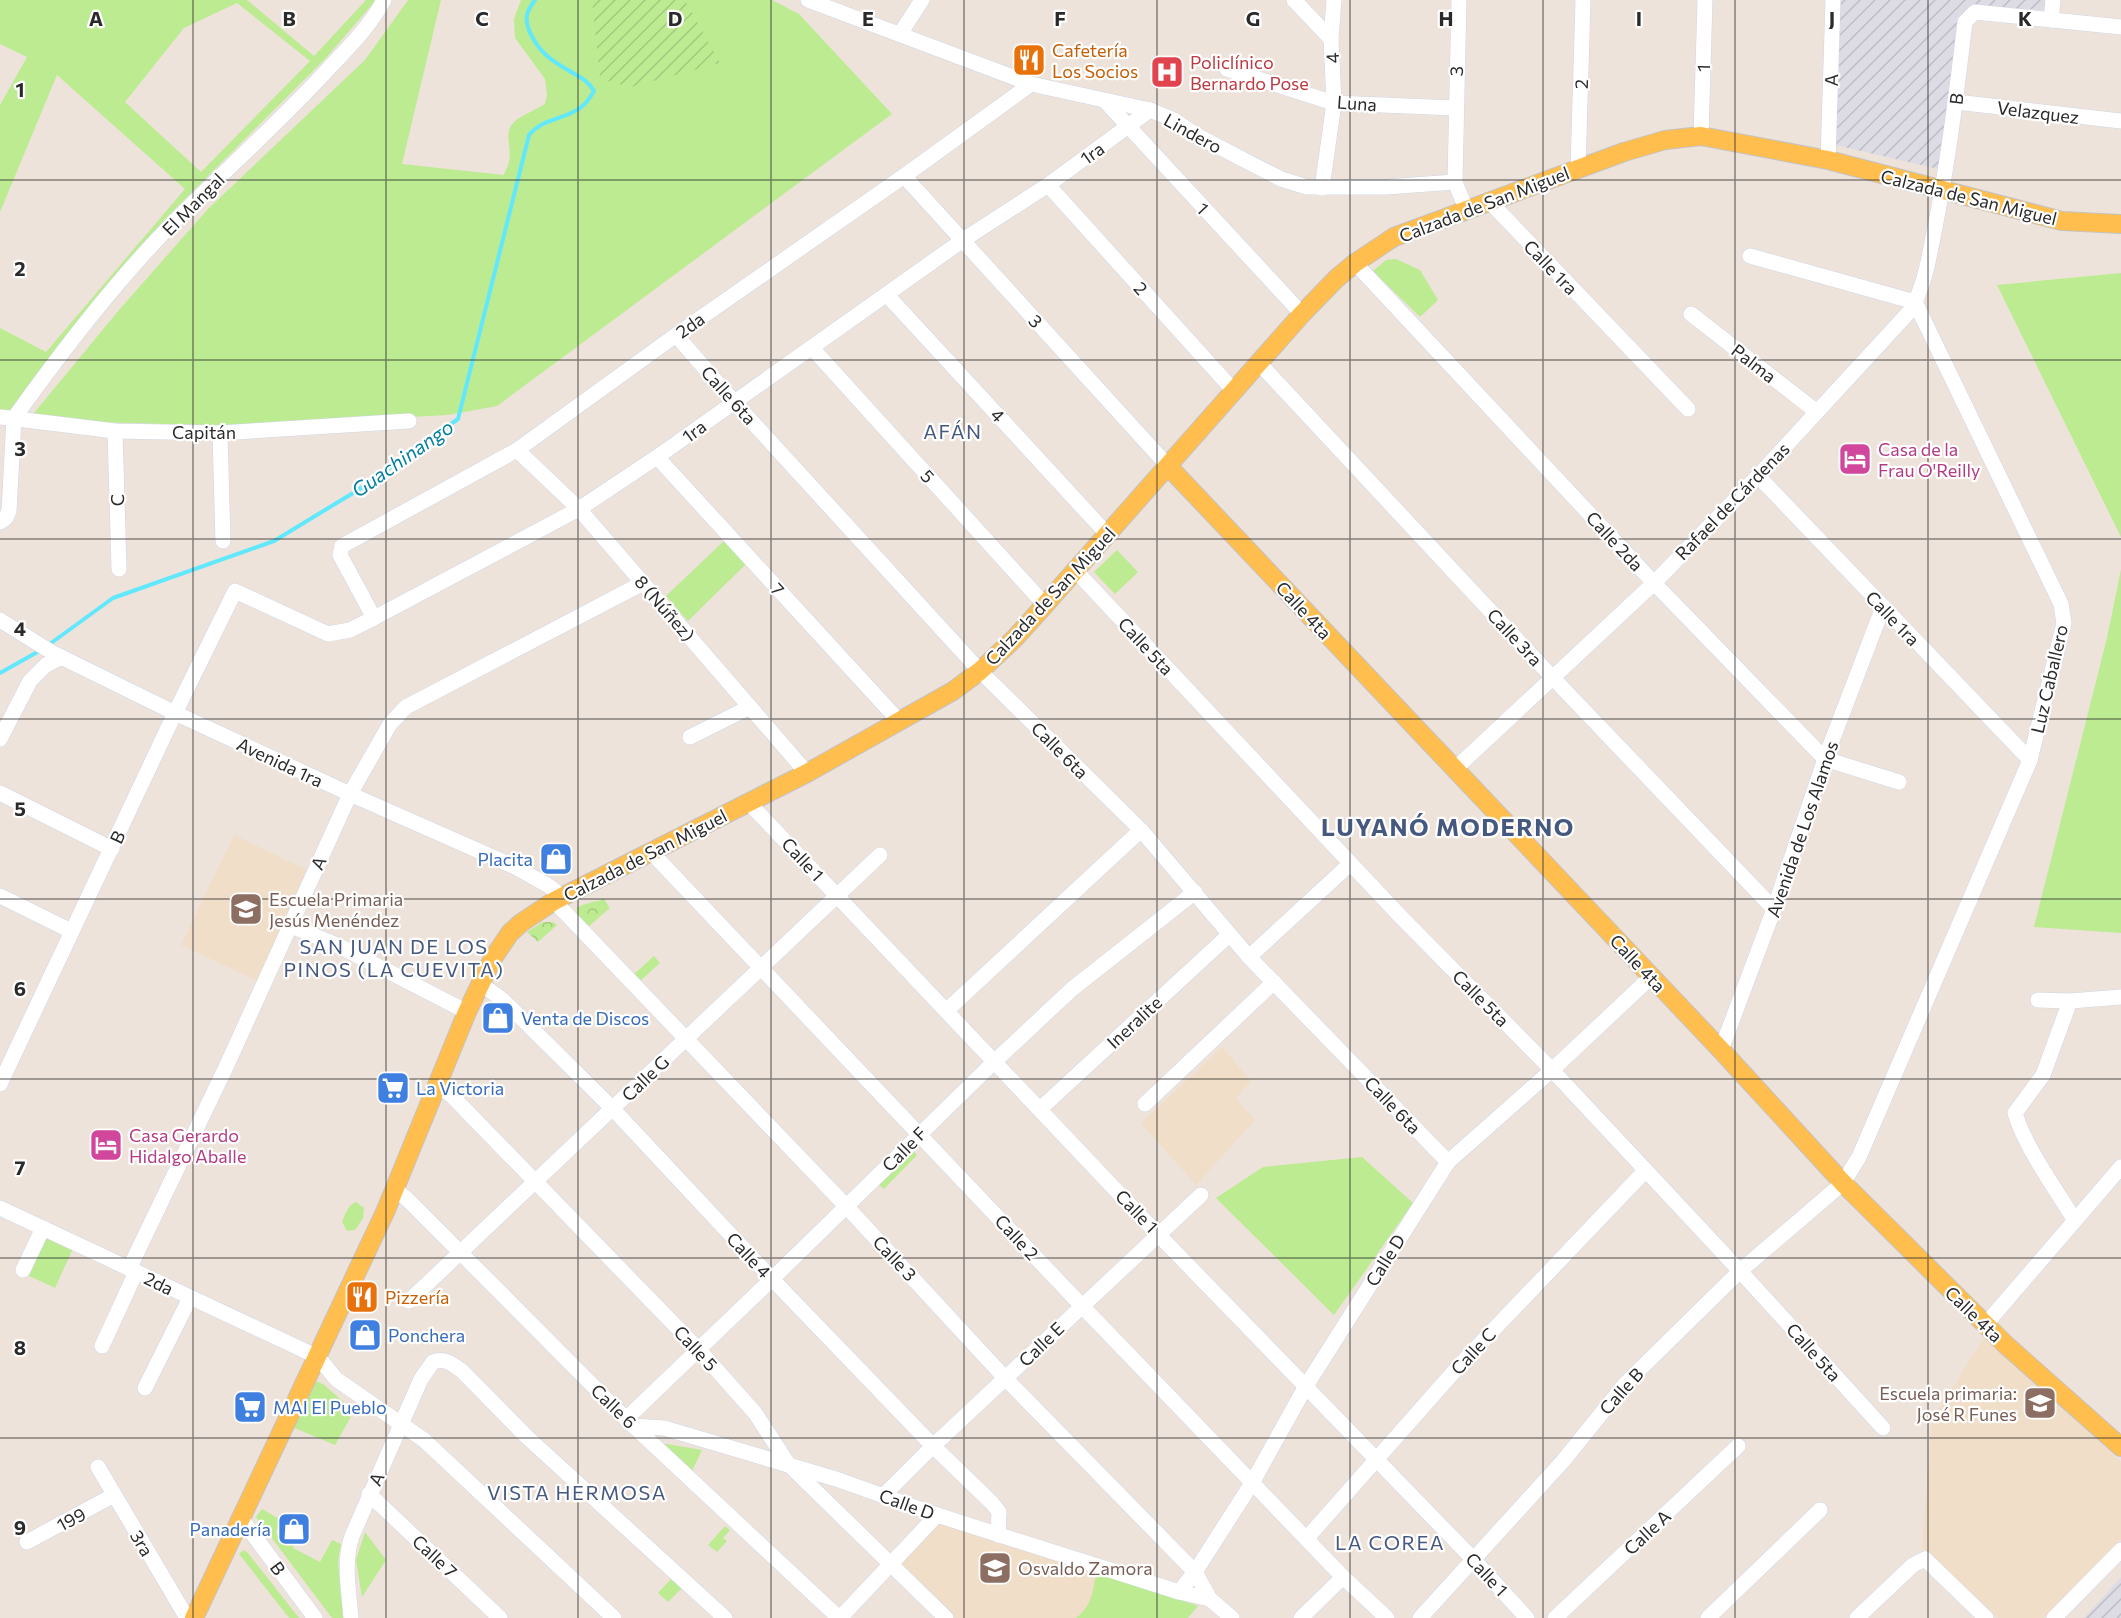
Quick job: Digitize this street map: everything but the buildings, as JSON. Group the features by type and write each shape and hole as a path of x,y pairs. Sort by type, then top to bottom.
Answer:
{"main road":[{"name":"Calzada de San Miguel","path":"194,1618 318,1358 394,1188 467,1012 493,958 510,933 521,923 558,899 807,773 953,691 981,671 1015,638 1108,535 1302,314 1355,262 1394,237 1624,152 1654,143 1701,135 1828,160 2062,221 2121,224"},
{"name":"Calle 4ta","path":"1168,466 1721,1050 1843,1183 1985,1325 2121,1447"}],"street":[{"name":"El Mangal","path":"7,418 137,263 174,222 313,86 372,22 384,0"},
{"name":"Lindero","path":"807,0 1031,84 1150,110 1174,120 1215,145 1281,179 1307,187 1386,187 1455,182"},
{"path":"900,34 922,0"},
{"path":"1294,0 1331,39"},
{"name":"4","path":"1322,188 1334,102 1331,39 1334,0"},
{"name":"3","path":"1459,0 1455,182 1467,211"},
{"name":"2","path":"1578,169 1583,0"},
{"name":"1","path":"1701,135 1705,0"},
{"name":"A","path":"1828,160 1833,0"},
{"path":"2053,0 2051,20 2121,27"},
{"name":"B","path":"1942,190 1956,102 1965,22 1975,12 2051,20"},
{"name":"Luna","path":"1227,69 1334,102 1455,108"},
{"name":"2da","path":"374,618 340,555 342,546 517,450 1031,84"},
{"name":"1","path":"1105,101 1302,314"},
{"name":"Velazquez","path":"1956,102 2121,121"},
{"name":"1ra","path":"235,591 328,634 350,630 374,618 579,509 657,457 963,240 1048,185 1150,110"},
{"name":"3","path":"904,176 1168,466"},
{"name":"2","path":"1048,185 1233,391"},
{"name":"Rafael de Cárdenas","path":"1455,770 1552,676 1654,583 1758,476 1911,310 1922,289 1942,190"},
{"name":"Calle 1ra","path":"1490,202 1688,409"},
{"path":"1750,256 1915,302"},
{"name":"Calle 2da","path":"1355,262 1654,583 1825,759 1899,782"},
{"name":"4","path":"887,295 1108,535"},
{"name":"Luz Caballero","path":"1843,1183 1859,1157 2030,760 2064,623 2061,604 1915,302"},
{"name":"Palma","path":"1691,314 1817,412"},
{"name":"Calle 6ta","path":"676,335 734,402 981,671 1141,830 1249,957 1449,1162"},
{"name":"5","path":"812,348 1045,604"},
{"name":"Calle 3ra","path":"1259,363 1774,909"},
{"name":"Capitán","path":"7,418 114,431 220,433 409,421"},
{"path":"5,516 7,418"},
{"name":"C","path":"114,431 118,569"},
{"path":"220,433 223,541"},
{"name":"8 (Núñez)","path":"517,450 579,509 807,773"},
{"name":"7","path":"657,457 899,721"},
{"name":"Calle 1ra","path":"1758,476 2030,760"},
{"name":"Calle 5ta","path":"1075,570 1350,864 1552,1070 1883,1428"},
{"name":"A","path":"102,1346 133,1270 289,925 350,794 390,724 406,707 643,583"},
{"name":"B","path":"0,1084 235,591"},
{"name":"Avenida de Los Alamos","path":"1721,1050 1774,909 1825,759 1883,607"},
{"name":"Avenida 1ra","path":"0,620 57,655 175,713 515,867 549,886 558,899"},
{"path":"0,739 30,681 57,655"},
{"path":"690,737 750,707"},
{"path":"0,793 112,849"},
{"name":"Calle 1","path":"749,803 1527,1618"},
{"path":"946,1011 1141,830"},
{"name":"Calle 2","path":"651,852 1252,1483 1343,1577 1387,1618"},
{"name":"Calle G","path":"409,1301 880,855"},
{"path":"1249,957 1350,864"},
{"name":"Calle F","path":"630,1422 699,1350 995,1061 1072,989 1195,892"},
{"path":"0,896 71,931"},
{"name":"Calle 3","path":"558,899 685,1040 846,1206 1005,1378 1195,1572 1210,1599 1232,1618"},
{"path":"289,925 339,946 467,1012"},
{"name":"Ineralite","path":"1040,1109 1229,934"},
{"name":"Calle D","path":"1179,1592 1195,1572 1252,1483 1306,1386 1449,1162 1651,977"},
{"path":"1145,1104 1274,982"},
{"name":"Calle 4","path":"481,984 503,1000 613,1109 772,1279 999,1512 998,1534"},
{"path":"2038,1000 2070,1001 2121,997"},
{"path":"2070,1001 2043,1075 2015,1113 2028,1142 2074,1219"},
{"name":"Calle 5","path":"437,1085 452,1096 699,1350 755,1413 789,1465 946,1618"},
{"path":"1985,1325 2121,1167"},
{"name":"Calle C","path":"1307,1538 1458,1367 1646,1171"},
{"name":"Calle B","path":"1420,1618 1472,1558 1563,1461 1626,1383 1740,1271 1843,1183"},
{"name":"Calle 6","path":"394,1188 696,1486 839,1618"},
{"name":"Calle E","path":"883,1496 1081,1305 1201,1195"},
{"name":"2da","path":"0,1208 318,1358"},
{"path":"23,1270 43,1227"},
{"path":"145,1388 190,1298"},
{"path":"318,1358 336,1379 402,1424 432,1448 614,1618"},
{"name":"A","path":"351,1618 347,1553 352,1536 421,1379 429,1366 437,1360 446,1361 463,1372 528,1437 725,1618"},
{"name":"Calle D","path":"630,1422 664,1428 836,1479 937,1515 1179,1592 1210,1599"},
{"name":"Calle A","path":"1555,1618 1738,1446"},
{"name":"3ra","path":"98,1467 187,1618"},
{"name":"Calle 7","path":"369,1494 500,1618"},
{"name":"199","path":"27,1542 114,1495"},
{"path":"1708,1618 1820,1510"},
{"path":"839,1618 937,1515"},
{"name":"B","path":"241,1518 315,1618"},
{"path":"2054,1618 2121,1550"},
{"path":"1857,1618 1912,1565 1925,1559 1986,1618"},
{"path":"1301,1618 1343,1577"}],"shaded area":[{"path":"1839,0 2053,0 2052,11 1972,5 1947,171 1835,145"},
{"name":"Escuela Primaria Jesús Menéndez","path":"234,835 311,872 259,982 181,945"},
{"path":"1222,1047 1251,1081 1236,1098 1255,1120 1196,1185 1141,1123"},
{"path":"1985,1336 2121,1462 2121,1539 2090,1575 2043,1618 1998,1618 1922,1548 1932,1420"},
{"name":"Osvaldo Zamora","path":"937,1515 1096,1565 1094,1593 1084,1612 1076,1618 946,1618 890,1563"},
{"path":"2121,1577 2121,1618 2084,1618"}],"green space":[{"path":"0,0 247,0 314,56 366,0 376,0 325,59 164,220 11,410 0,409 0,328 46,352 185,189 57,75 0,212 0,105 27,57 0,44","holes":["237,3 310,61 201,172 125,102 184,28"]},
{"path":"408,0 441,0 402,164 504,175 510,155 508,138 510,128 519,118 545,104 547,95 545,79 515,38 514,19 521,0 593,0 600,79 719,63 685,0 772,0 799,14 892,114 497,406 448,415 240,426 91,422 38,417 34,413 119,310 208,209 365,60"},
{"path":"592,0 685,0 720,63 631,87 600,79"},
{"path":"1396,259 1420,270 1438,300 1420,317 1373,271 1386,260"},
{"path":"2121,273 2121,537 1997,285"},
{"path":"726,539 748,562 688,621 666,596"},
{"path":"1117,550 1138,572 1115,594 1094,572"},
{"path":"2121,569 2121,933 2034,927 2107,638"},
{"path":"604,899 610,908 588,927 577,915 577,908"},
{"path":"543,922 553,922 557,925 538,942 527,932"},
{"path":"654,956 660,963 639,982 633,975"},
{"path":"912,1150 917,1155 884,1189 878,1184"},
{"path":"1362,1157 1413,1203 1334,1315 1216,1198 1263,1167"},
{"path":"356,1202 364,1208 363,1218 355,1230 347,1231 342,1222 349,1208"},
{"path":"44,1233 74,1246 55,1288 25,1274"},
{"path":"316,1381 323,1384 354,1411 335,1445 292,1427"},
{"path":"661,1443 702,1450 692,1471"},
{"path":"262,1509 281,1520 276,1533 295,1543 293,1548 320,1562 332,1540 341,1544 338,1560 343,1618 332,1618 256,1517"},
{"path":"725,1526 730,1530 723,1538 727,1541 717,1552 708,1545"},
{"path":"365,1532 386,1560 362,1597 356,1560"},
{"path":"244,1550 299,1618 289,1618 239,1554"},
{"path":"1096,1570 1198,1606 1188,1618 1076,1618 1089,1603"},
{"path":"672,1578 682,1588 668,1602 658,1593"}],"waterway":[{"name":"Guachinango","path":"47,646 113,598 274,541 358,490 458,419 529,135 539,126 578,109 594,91 583,79 550,58 536,43 527,25 528,11 535,0"},
{"name":"Guachinango","path":"0,673 41,650"}],"place":[{"name":"Cafetería Los Socios","path":"1029,60"},
{"name":"Policlínico Bernardo Pose","path":"1167,72"},
{"name":"Casa de la Frau O'Reilly","path":"1855,459"},
{"name":"Placita","path":"556,859"},
{"name":"Escuela Primaria Jesús Menéndez","path":"246,909"},
{"name":"Venta de Discos","path":"498,1018"},
{"name":"La Victoria","path":"393,1088"},
{"name":"Casa Gerardo Hidalgo Aballe","path":"106,1145"},
{"name":"Pizzería","path":"362,1297"},
{"name":"Ponchera","path":"365,1335"},
{"name":"Escuela primaria: José R Funes","path":"2040,1403"},
{"name":"MAI El Pueblo","path":"250,1407"},
{"name":"Panadería","path":"294,1529"},
{"name":"Osvaldo Zamora","path":"995,1568"}],"district":[{"name":"AFÁN","path":"953,431"},
{"name":"LUYANÓ MODERNO","path":"1448,826"},
{"name":"SAN JUAN DE LOS PINOS (LA CUEVITA)","path":"394,958"},
{"name":"VISTA HERMOSA","path":"577,1492"},
{"name":"LA COREA","path":"1390,1542"}]}
